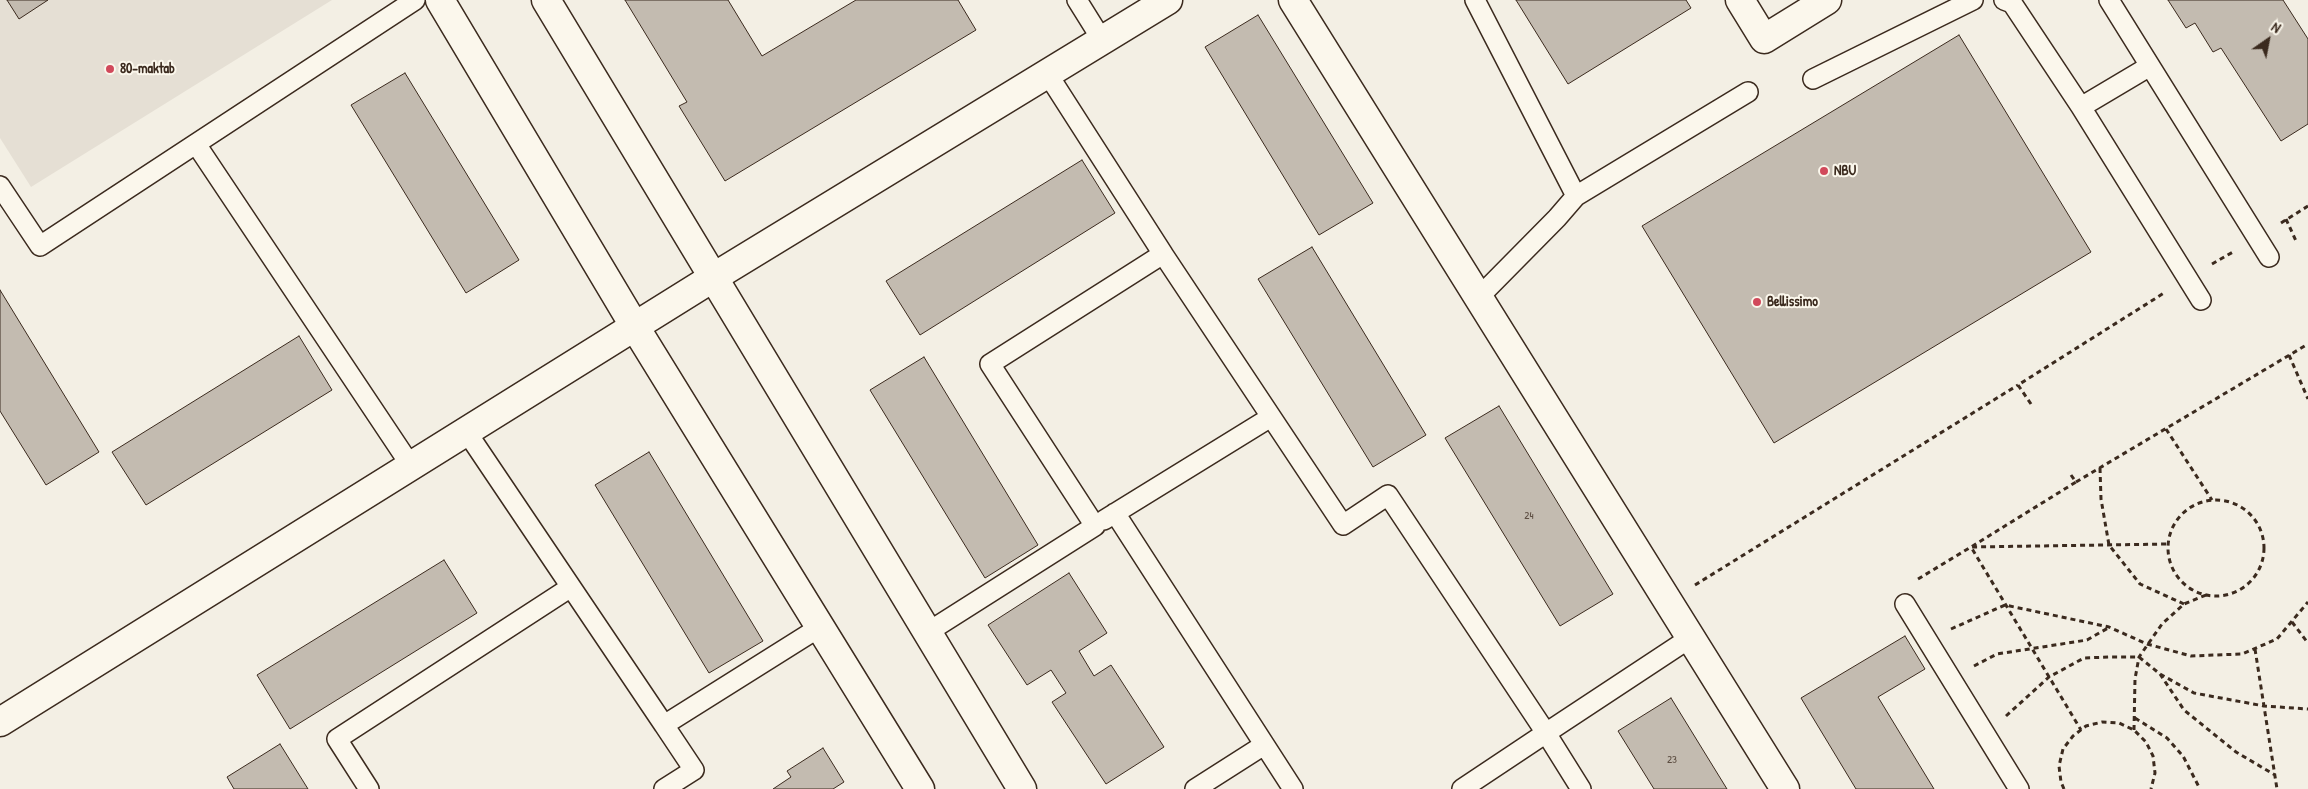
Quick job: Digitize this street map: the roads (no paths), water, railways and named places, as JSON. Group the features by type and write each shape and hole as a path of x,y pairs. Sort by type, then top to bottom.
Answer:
{"street":[{"path":"440,0 635,327 920,789"},
{"path":"546,0 1022,789"},
{"path":"0,722 714,277 1168,0"},
{"path":"1293,0 1785,789"},
{"path":"1740,0 1764,39 1827,0"}],"lane":[{"path":"0,186 40,246 415,0"},
{"path":"1077,0 1102,40"},
{"path":"1475,0 1576,196"},
{"path":"1813,79 1973,0"},
{"path":"2004,0 2012,3 2081,107 2201,300"},
{"path":"2109,0 2269,257"},
{"path":"2081,107 2150,66"},
{"path":"1047,73 1163,254 1343,525 1388,495 1582,789"},
{"path":"1478,298 1557,218 1576,196 1748,92"},
{"path":"196,144 411,466"},
{"path":"1094,526 990,364 1163,254"},
{"path":"928,632 1094,526 1271,417"},
{"path":"466,432 694,770 664,789"},
{"path":"1115,513 1293,789"},
{"path":"369,789 337,739 571,587"},
{"path":"1905,604 2019,789"},
{"path":"664,725 820,627"},
{"path":"1462,789 1690,638"},
{"path":"1195,789 1264,745"}],"place":[{"name":"80-maktab","path":"110,69"},
{"name":"NBU","path":"1824,171"},
{"name":"Bellissimo","path":"1757,302"}]}
